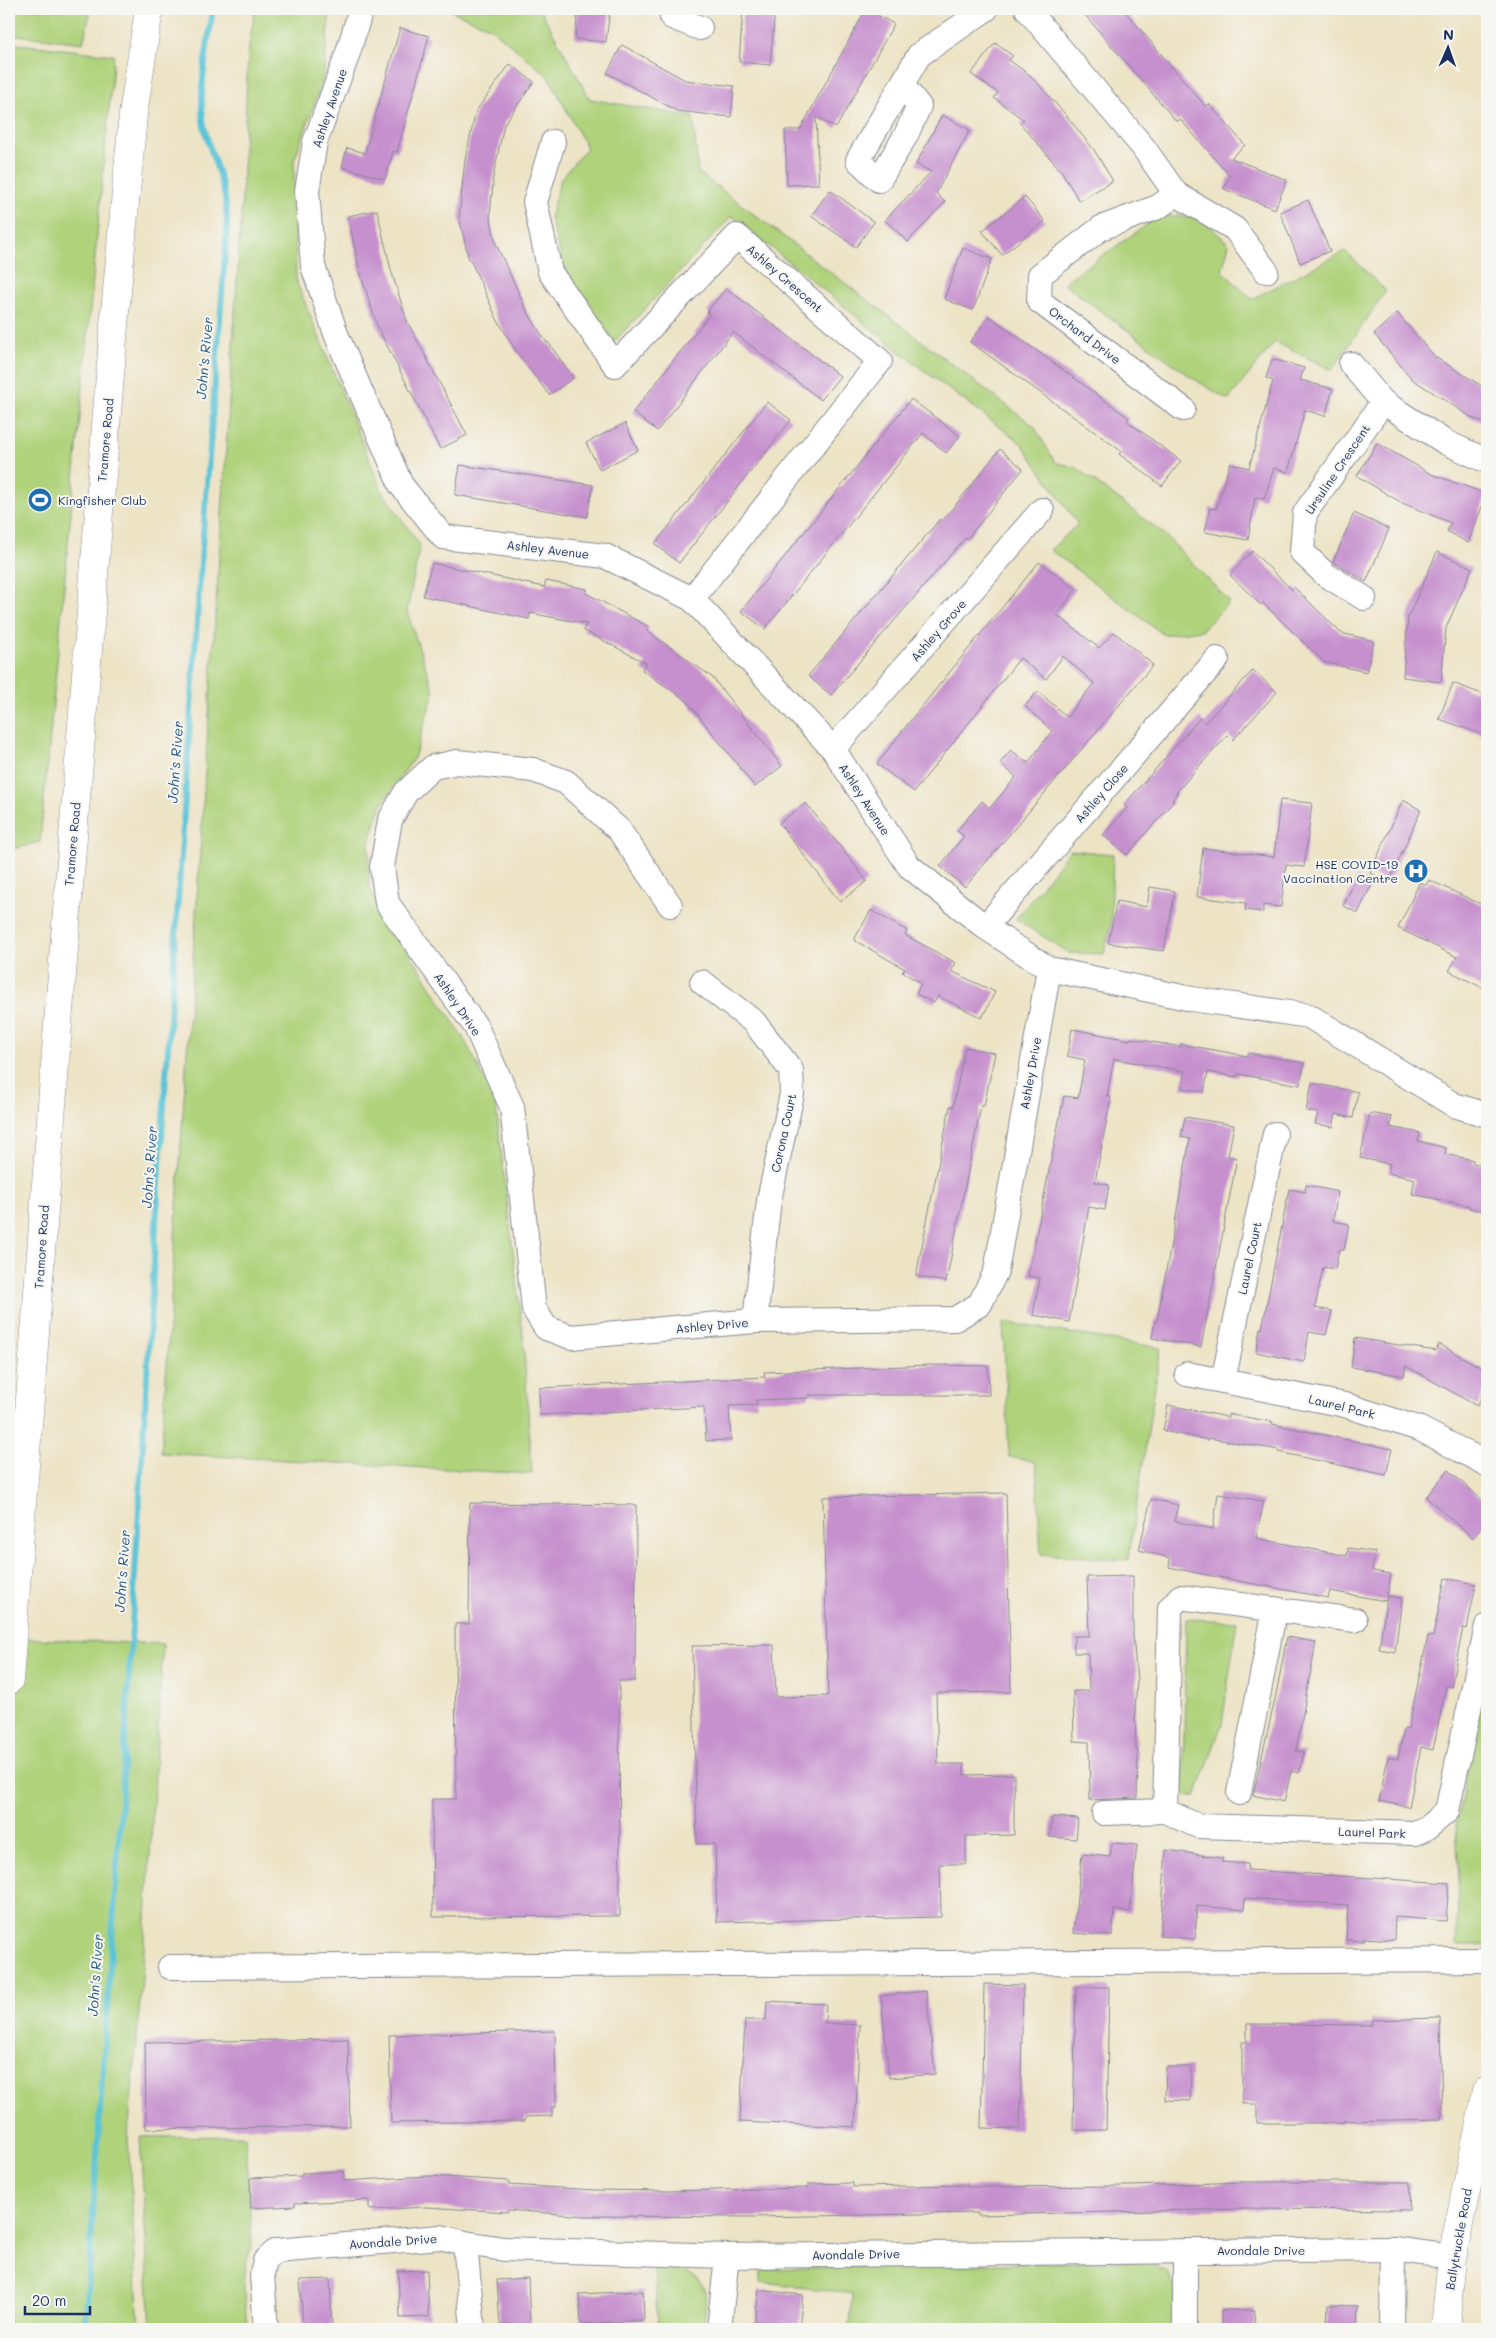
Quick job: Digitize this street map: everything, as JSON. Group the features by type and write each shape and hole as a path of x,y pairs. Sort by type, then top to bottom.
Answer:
{"main road":[{"name":"Tramore Road","path":"9,1680 58,1020 115,313 134,115 149,9"},
{"name":"Ballytruckle Road","path":"1445,2329 1452,2257 1487,2092"}],"street":[{"name":"Ashley Avenue","path":"361,9 347,56 315,142 307,191 313,266 336,334 401,485 443,537 605,556 692,598 833,749 908,866 985,927 1049,969"},
{"path":"673,9 672,17 700,28"},
{"path":"902,85 920,55 986,9"},
{"path":"1027,9 1143,146 1176,194 1235,230 1266,272"},
{"name":"Ashley Crescent","path":"553,142 535,202 550,272 615,365 737,236 880,361 692,598"},
{"name":"Orchard Drive","path":"1176,194 1158,207 1100,228 1040,275 1039,300 1183,409"},
{"path":"1351,364 1383,402 1445,442 1487,461"},
{"name":"Ursuline Crescent","path":"1364,598 1326,576 1302,552 1305,513 1383,402"},
{"name":"Ashley Grove","path":"833,749 1042,510"},
{"name":"Ashley Close","path":"985,927 1217,658"},
{"name":"Ashley Drive","path":"670,906 619,830 566,782 533,770 457,762 433,766 406,792 390,820 382,867 387,903 476,1027 512,1108 534,1308 546,1328 571,1337 755,1321 955,1319 980,1304 996,1271 1049,969"},
{"path":"1049,969 1192,999 1309,1016 1454,1105 1487,1115"},
{"name":"Corona Court","path":"702,982 754,1022 791,1070 792,1094 769,1200 755,1321"},
{"name":"Laurel Court","path":"1223,1381 1275,1134"},
{"name":"Laurel Park","path":"1187,1374 1345,1405 1420,1428 1487,1464"},
{"path":"1165,1811 1170,1608 1180,1598 1355,1620"},
{"path":"1239,1793 1275,1609"},
{"name":"Laurel Park","path":"1104,1813 1165,1811 1198,1826 1415,1833 1428,1827 1446,1811 1487,1626"},
{"path":"170,1967 1487,1960"},
{"name":"Avondale Drive","path":"266,2329 262,2275 266,2260 276,2251 289,2248 440,2237 466,2244 504,2249 727,2256 1393,2249 1452,2257"},
{"path":"466,2244 473,2329"},
{"path":"1392,2329 1393,2249"},
{"path":"1185,2251 1185,2329"},
{"path":"719,2329 727,2256"}],"green space":[{"path":"9,9 91,9 83,43 9,34"},
{"path":"255,9 330,9 323,80 294,161 296,281 383,493 420,545 407,612 434,692 414,758 383,802 369,842 369,888 464,1039 495,1099 523,1335 532,1474 161,1453 241,219 248,53"},
{"path":"447,9 540,9 590,99 693,117 698,172 1034,426 1055,462 1077,468 1164,534 1230,602 1202,630 1164,635 1050,550 1078,524 1021,443 918,366 732,216 613,343 566,273 550,218 561,178 587,148 548,76 491,28"},
{"name":"Kingfisher Club","path":"9,43 114,55 40,842 9,850"},
{"path":"1161,215 1202,219 1229,244 1222,271 1252,299 1345,251 1386,291 1332,370 1275,342 1228,400 1191,377 1063,283"},
{"path":"1070,850 1113,854 1111,923 1104,954 1069,953 1016,919"},
{"path":"1003,1322 1161,1348 1128,1560 1041,1554 1036,1462 1009,1457"},
{"path":"1186,1619 1237,1621 1222,1724 1196,1796 1183,1796"},
{"path":"9,1638 163,1644 143,1968 128,2136 139,2329 9,2329"},
{"path":"1487,1673 1487,1945 1456,1945 1459,1879 1456,1825"},
{"path":"245,2136 252,2248 245,2267 244,2277 247,2329 151,2329 140,2137"},
{"path":"1146,2261 1168,2272 1176,2297 1176,2329 850,2329 852,2293 761,2283 761,2269"},
{"path":"678,2269 697,2279 705,2292 703,2329 658,2329 655,2270"}],"building":[{"path":"578,9 610,9 606,42 575,39"},
{"path":"743,9 775,10 770,65 739,62"},
{"path":"866,9 894,24 836,128 816,117 819,184 787,185 785,130 800,130"},
{"path":"1080,9 1123,9 1206,107 1209,104 1245,145 1231,158 1287,180 1275,209 1224,189 1230,176 1180,119 1177,122"},
{"path":"400,28 429,36 397,152 393,151 385,179 342,167 347,148 365,153"},
{"path":"995,43 1013,56 1009,60 1031,76 1065,114 1094,150 1113,181 1079,201 1062,172 1020,123 1024,120 994,98 998,93 971,74"},
{"path":"622,45 685,80 734,86 731,117 677,111 607,73"},
{"path":"510,64 534,82 504,124 492,183 490,216 496,244 527,311 547,343 573,378 549,395 516,351 497,319 469,260 459,217 465,160 476,111"},
{"path":"942,115 970,130 936,193 945,202 908,242 885,220 931,172 916,164"},
{"path":"830,190 874,222 856,247 811,216"},
{"path":"1025,197 1045,221 1002,255 982,231"},
{"path":"1308,200 1330,251 1300,263 1280,212"},
{"path":"377,210 391,270 407,321 467,435 440,449 378,328 360,272 348,216"},
{"path":"963,248 992,259 973,310 944,299"},
{"path":"726,288 840,376 821,400 733,332 657,431 633,412 710,314 707,312"},
{"path":"1397,313 1435,357 1487,389 1487,423 1474,419 1412,379 1374,334"},
{"path":"989,316 1129,418 1127,421 1181,461 1162,486 1119,454 1121,451 970,342"},
{"path":"1272,359 1304,368 1300,380 1333,389 1325,416 1305,410 1288,472 1274,468 1264,499 1255,497 1248,540 1205,532 1210,508 1216,509 1230,463 1249,468 1273,381 1266,378"},
{"path":"911,399 960,436 946,453 923,433 765,629 741,611"},
{"path":"767,402 791,420 679,563 655,544"},
{"path":"625,423 638,450 600,470 586,443"},
{"path":"1377,443 1431,474 1487,494 1468,543 1447,531 1451,523 1402,503 1357,476"},
{"path":"1000,449 1023,469 967,539 965,538 831,695 808,676 940,519 942,521"},
{"path":"460,465 593,485 587,517 455,495"},
{"path":"1354,513 1389,529 1366,582 1333,562"},
{"path":"1252,551 1292,590 1294,587 1341,633 1374,641 1366,672 1324,662 1263,603 1261,605 1230,575"},
{"path":"1437,552 1472,568 1446,628 1441,682 1403,677 1408,617"},
{"path":"1039,562 1076,589 1057,615 1099,648 1114,632 1153,665 965,887 940,866 964,836 957,831 982,801 990,808 1016,777 1000,763 1011,750 1028,763 1052,731 1025,706 1038,691 1067,717 1094,683 1063,656 1046,679 1020,658 914,792 877,764"},
{"path":"432,563 544,587 546,581 587,589 586,593 649,627 647,631 712,677 782,766 755,787 687,701 642,670 646,663 583,630 587,624 530,613 529,619 423,596"},
{"path":"1253,670 1277,692 1233,740 1228,735 1201,764 1176,793 1172,800 1174,801 1127,855 1103,835 1127,808 1124,805 1200,718 1205,723"},
{"path":"1453,683 1487,696 1487,736 1439,719"},
{"path":"1280,800 1312,803 1304,867 1286,865 1281,907 1263,905 1263,912 1245,910 1246,903 1197,897 1203,848 1274,857"},
{"path":"1403,800 1421,810 1389,882 1370,873"},
{"path":"806,803 867,881 840,902 779,823"},
{"path":"1357,877 1372,884 1358,913 1343,906"},
{"path":"1429,880 1487,907 1487,990 1449,971 1457,957 1398,928 1420,882 1426,885"},
{"path":"1150,887 1175,891 1164,951 1108,943 1117,901 1147,907"},
{"path":"871,910 907,931 905,935 956,963 951,971 995,992 982,1018 938,996 934,1003 916,994 921,983 902,972 905,969 854,940"},
{"path":"1072,1029 1130,1040 1130,1038 1181,1047 1181,1044 1247,1056 1248,1053 1304,1063 1300,1085 1238,1074 1237,1077 1208,1072 1204,1092 1182,1088 1185,1071 1114,1059 1107,1096 1111,1097 1095,1182 1109,1185 1105,1210 1089,1207 1069,1322 1033,1315 1040,1278 1028,1276 1064,1096 1078,1098 1085,1060 1067,1056"},
{"path":"965,1047 995,1053 984,1106 981,1106 946,1282 916,1276 950,1106 953,1107"},
{"path":"1312,1083 1358,1092 1353,1118 1336,1114 1333,1127 1315,1124 1318,1113 1306,1111"},
{"path":"1370,1113 1392,1117 1390,1127 1420,1133 1418,1141 1446,1148 1445,1154 1473,1160 1473,1163 1487,1166 1487,1212 1469,1208 1470,1206 1412,1194 1415,1179 1388,1173 1390,1164 1360,1158"},
{"path":"1185,1117 1234,1125 1228,1156 1237,1158 1201,1347 1152,1338 1155,1321 1157,1321 1190,1139 1181,1137"},
{"path":"1306,1185 1338,1192 1333,1221 1349,1224 1344,1250 1339,1250 1335,1269 1323,1267 1315,1308 1332,1311 1326,1335 1309,1332 1304,1362 1256,1352 1289,1189 1305,1192"},
{"path":"1355,1338 1436,1351 1439,1344 1487,1371 1487,1387 1477,1406 1406,1366 1404,1376 1351,1367"},
{"path":"929,1365 988,1366 989,1395 809,1395 809,1398 756,1400 757,1405 729,1406 731,1440 706,1441 704,1407 540,1415 539,1388 765,1377 764,1372"},
{"path":"1168,1405 1228,1417 1228,1414 1273,1422 1272,1424 1392,1449 1386,1475 1278,1452 1279,1450 1163,1431"},
{"path":"1448,1470 1487,1504 1487,1522 1473,1538 1426,1497"},
{"path":"1006,1493 1011,1692 936,1693 938,1764 964,1764 964,1775 1014,1774 1014,1835 966,1836 966,1864 940,1864 941,1917 717,1922 715,1844 697,1844 692,1646 774,1645 776,1697 828,1696 823,1497"},
{"path":"1218,1494 1264,1501 1256,1538 1347,1556 1348,1548 1375,1552 1372,1571 1391,1574 1386,1601 1330,1591 1328,1598 1197,1573 1169,1567 1170,1558 1139,1550 1151,1499 1178,1505 1174,1521 1213,1529"},
{"path":"470,1503 636,1505 635,1681 619,1681 620,1916 433,1917 432,1799 456,1799 455,1624 469,1624"},
{"path":"1133,1576 1133,1635 1137,1681 1135,1710 1136,1750 1138,1750 1137,1798 1090,1800 1089,1742 1074,1741 1073,1691 1089,1691 1088,1653 1074,1653 1074,1636 1089,1636 1087,1577"},
{"path":"1445,1578 1476,1584 1467,1629 1463,1628 1451,1687 1446,1686 1433,1750 1421,1747 1409,1807 1379,1801 1388,1757 1398,1759 1404,1729 1408,1730 1428,1636 1433,1637"},
{"path":"1387,1596 1402,1598 1395,1652 1379,1649"},
{"path":"1287,1637 1316,1642 1296,1751 1304,1752 1299,1773 1291,1771 1284,1802 1253,1795"},
{"path":"1052,1817 1078,1819 1076,1839 1050,1837"},
{"path":"1112,1843 1137,1845 1130,1912 1114,1910 1112,1936 1073,1933 1082,1854 1110,1857"},
{"path":"1166,1850 1222,1858 1222,1862 1248,1864 1248,1870 1449,1883 1446,1921 1395,1917 1394,1940 1364,1938 1364,1941 1346,1940 1348,1905 1245,1898 1244,1910 1197,1906 1195,1939 1160,1936"},
{"path":"984,1984 1023,1985 1020,2129 981,2128"},
{"path":"1076,1987 1109,1987 1106,2130 1073,2130"},
{"path":"926,1991 935,2074 889,2078 881,1996"},
{"path":"767,2001 826,2004 825,2023 860,2025 855,2127 740,2122 745,2020 766,2020"},
{"path":"1440,2018 1442,2119 1343,2121 1343,2123 1257,2123 1257,2104 1242,2104 1242,2042 1247,2042 1247,2024 1372,2025 1372,2020"},
{"path":"555,2031 556,2107 552,2107 552,2116 525,2117 525,2121 391,2123 389,2035"},
{"path":"348,2039 350,2126 146,2129 145,2042"},
{"path":"1166,2067 1191,2067 1190,2101 1165,2100"},
{"path":"344,2171 344,2181 428,2176 510,2181 509,2185 595,2190 667,2191 808,2188 808,2184 853,2183 853,2187 967,2185 967,2187 1132,2186 1243,2182 1410,2182 1409,2210 1244,2209 978,2215 978,2213 754,2217 585,2216 508,2210 508,2212 426,2207 369,2210 369,2200 295,2203 295,2206 251,2208 250,2178 302,2176 302,2173"},
{"path":"427,2270 429,2317 400,2318 398,2271"},
{"path":"528,2278 530,2324 500,2325 497,2280"},
{"path":"330,2279 332,2326 303,2327 300,2280"},
{"path":"759,2290 803,2295 799,2327 792,2327 792,2329 754,2329"},
{"path":"643,2291 644,2320 581,2324 579,2294"},
{"path":"1328,2305 1358,2306 1357,2329 1327,2329"},
{"path":"1221,2310 1255,2310 1254,2329 1221,2329"}],"waterway":[{"name":"John's River","path":"85,2329 123,1776 157,1209 202,547 227,231 224,194 207,137 202,105 205,64 213,9"}],"place":[{"name":"Kingfisher Club","path":"40,500"},
{"name":"HSE COVID-19 Vaccination Centre","path":"1416,871"}]}
